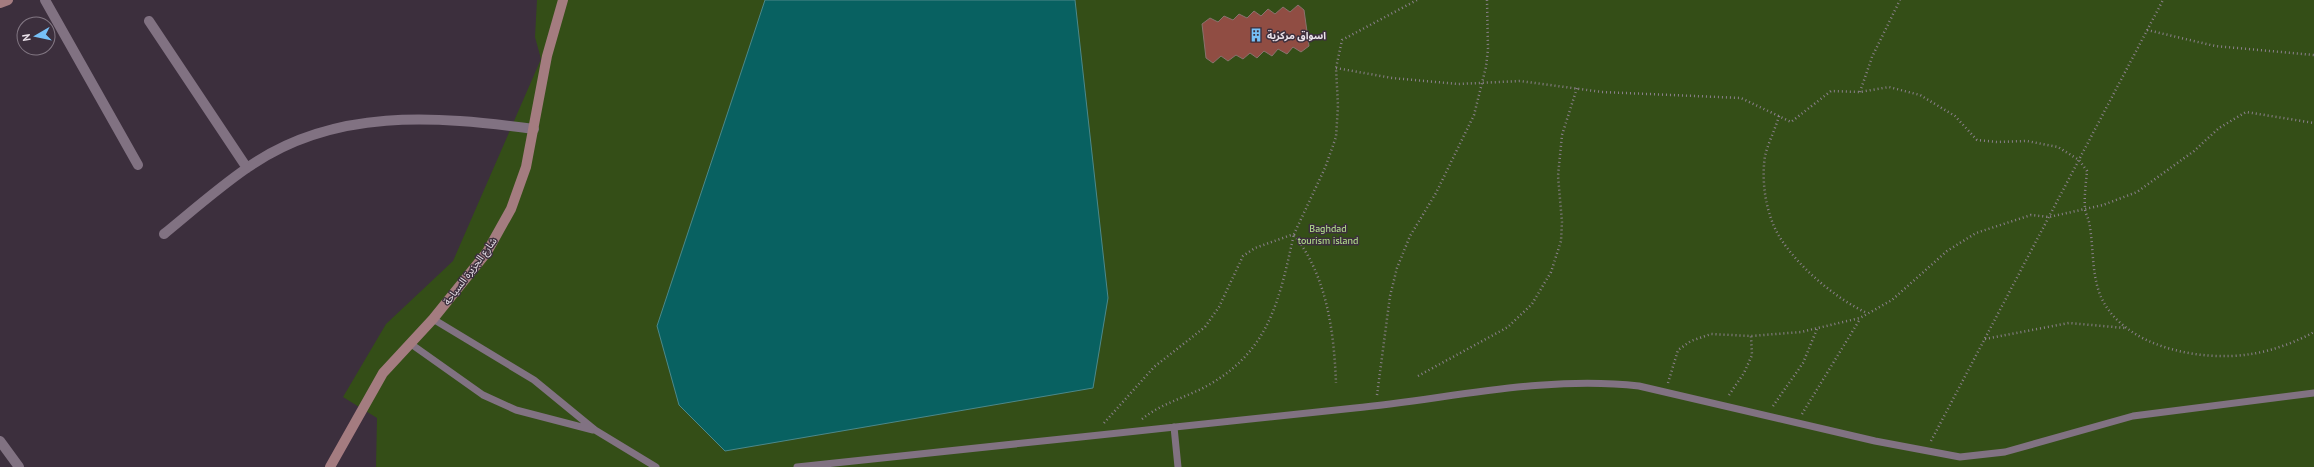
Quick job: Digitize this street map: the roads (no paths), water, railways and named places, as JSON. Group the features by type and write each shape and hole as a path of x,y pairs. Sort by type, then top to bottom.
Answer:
{"street":[{"path":"0,3 8,0"},
{"path":"45,0 138,165"},
{"name":"شارع الجزيرة السياحة","path":"330,467 383,373 433,319 487,252 500,231 520,186 534,129 547,56 563,0"},
{"path":"149,21 247,168"},
{"path":"164,234 247,168 300,139 361,123 431,118 466,120 534,129"},
{"path":"1,444 19,467"}],"lane":[{"path":"433,319 534,380 595,430 646,465 656,467"},
{"path":"411,344 490,398 516,410 595,430"},
{"path":"797,467 1376,406 1553,384 1610,383 1767,415 1875,441 1960,457 2005,452 2133,416 2314,393"},
{"path":"1174,427 1178,467"}],"place":[{"name":"اسواق مركزية","path":"1256,35"}],"park label":[{"name":"Baghdad tourism island","path":"1328,234"}]}
